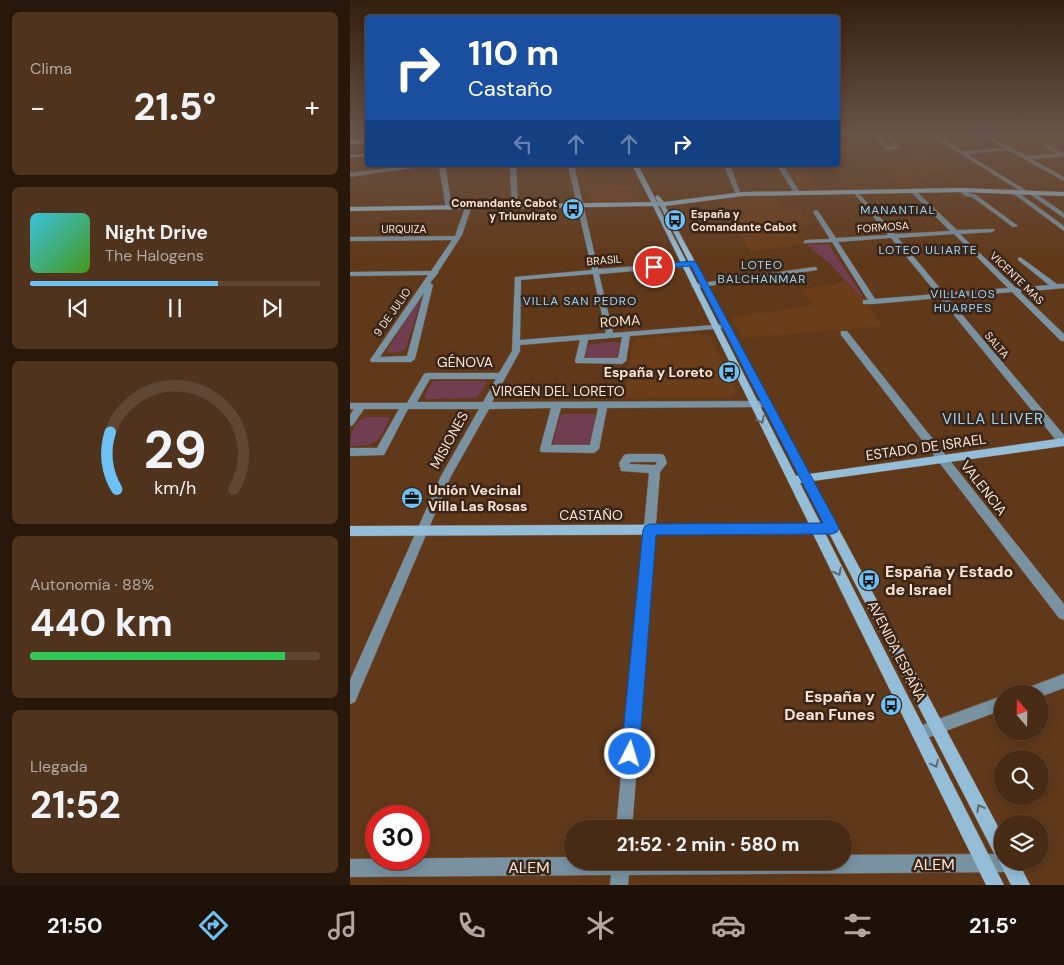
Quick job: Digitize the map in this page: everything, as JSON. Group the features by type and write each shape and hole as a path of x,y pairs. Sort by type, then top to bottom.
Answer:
{"main road":[{"name":"AVENIDA ESPAÑA","path":"640,175 694,264 994,836"},
{"name":"AVENIDA ESPAÑA","path":"645,175 684,264 715,327 995,885"},
{"path":"351,209 658,204 739,194 961,190 1027,191 1064,194"},
{"name":"ESTADO DE ISRAEL","path":"791,480 1064,442"},
{"name":"CASTAÑO","path":"350,531 832,528"},
{"name":"AVENIDA ESPAÑA","path":"1012,870 1021,885"}],"street":[{"path":"444,175 449,208"},
{"path":"513,175 515,207"},
{"path":"574,175 610,335"},
{"path":"731,175 739,194"},
{"path":"786,175 797,193"},
{"path":"1000,175 1064,216"},
{"path":"961,190 967,195 974,196 1015,226"},
{"name":"VICENTE MAS","path":"913,191 1064,339"},
{"path":"1013,191 1064,229"},
{"name":"SALTA","path":"856,192 1064,442"},
{"name":"9 DE JULIO","path":"433,276 411,359 374,360 433,276 457,238 468,208"},
{"path":"816,212 869,302 1064,286"},
{"name":"FORMOSA","path":"806,242 992,230"},
{"name":"URQUIZA","path":"350,239 457,238"},
{"path":"1020,259 1055,286"},
{"name":"BRASIL","path":"517,278 694,264"},
{"path":"695,286 815,269"},
{"path":"350,282 354,274 433,276"},
{"name":"MISIONES","path":"350,697 446,476 516,351 517,278"},
{"name":"ROMA","path":"516,343 726,326"},
{"name":"VALENCIA","path":"844,333 1064,614"},
{"path":"585,337 579,361 622,361 626,334"},
{"name":"GÉNOVA","path":"407,406 427,376 502,376"},
{"name":"VIRGEN DEL LORETO","path":"350,406 767,404"},
{"path":"557,405 545,449 594,449 603,405"},
{"path":"350,422 361,406"},
{"path":"350,452 380,452 407,406"},
{"path":"625,820 655,469"},
{"path":"1049,687 1064,681"},
{"path":"919,733 994,706"},
{"name":"ALEM","path":"852,863 984,863 994,861"},
{"name":"ALEM","path":"350,868 564,865"},
{"path":"619,885 620,870"}],"shaded area":[{"path":"790,175 809,175 818,189 799,190"},
{"path":"891,175 909,175 918,188 899,188"},
{"path":"918,175 926,175 931,181 923,181"},
{"path":"943,175 951,175 957,179 950,180"},
{"path":"636,184 643,199 641,201 591,202 587,201 584,189"},
{"path":"746,196 775,196 782,208 797,208 812,224 787,228 806,244 750,252 716,200"},
{"path":"807,245 829,245 862,295 861,297 831,265"},
{"path":"847,282 883,326 742,338 731,318 813,305 801,289"},
{"path":"419,300 421,300 405,350 388,353 387,350"},
{"path":"704,334 710,336 737,393 732,397 624,398 633,342 638,339"},
{"path":"616,342 620,344 616,358 589,358 584,356 587,346 591,344"},
{"path":"432,382 487,382 478,397 475,398 426,399 424,396"},
{"path":"564,414 592,414 596,416 591,443 586,445 556,445 553,443 560,417"},
{"path":"365,417 388,417 390,419 376,442 367,445 350,446 353,429"}],"place":[{"name":"Comandante Cabot y Triunvirato","path":"573,209"},
{"name":"España y Comandante Cabot","path":"675,220"},
{"name":"España y Loreto","path":"729,372"},
{"name":"Unión Vecinal Villa Las Rosas","path":"412,498"},
{"name":"España y Estado de Israel","path":"869,580"},
{"name":"España y Dean Funes","path":"891,705"}],"district":[{"name":"MANANTIAL","path":"898,210"},
{"name":"LOTEO ULIARTE","path":"928,250"},
{"name":"LOTEO BALCHANMAR","path":"762,272"},
{"name":"VILLA SAN PEDRO","path":"580,301"},
{"name":"VILLA LOS HUARPES","path":"963,301"},
{"name":"VILLA LLIVER","path":"993,419"}],"route":[{"path":"630,754 650,530 832,528 694,264 654,267"}]}
